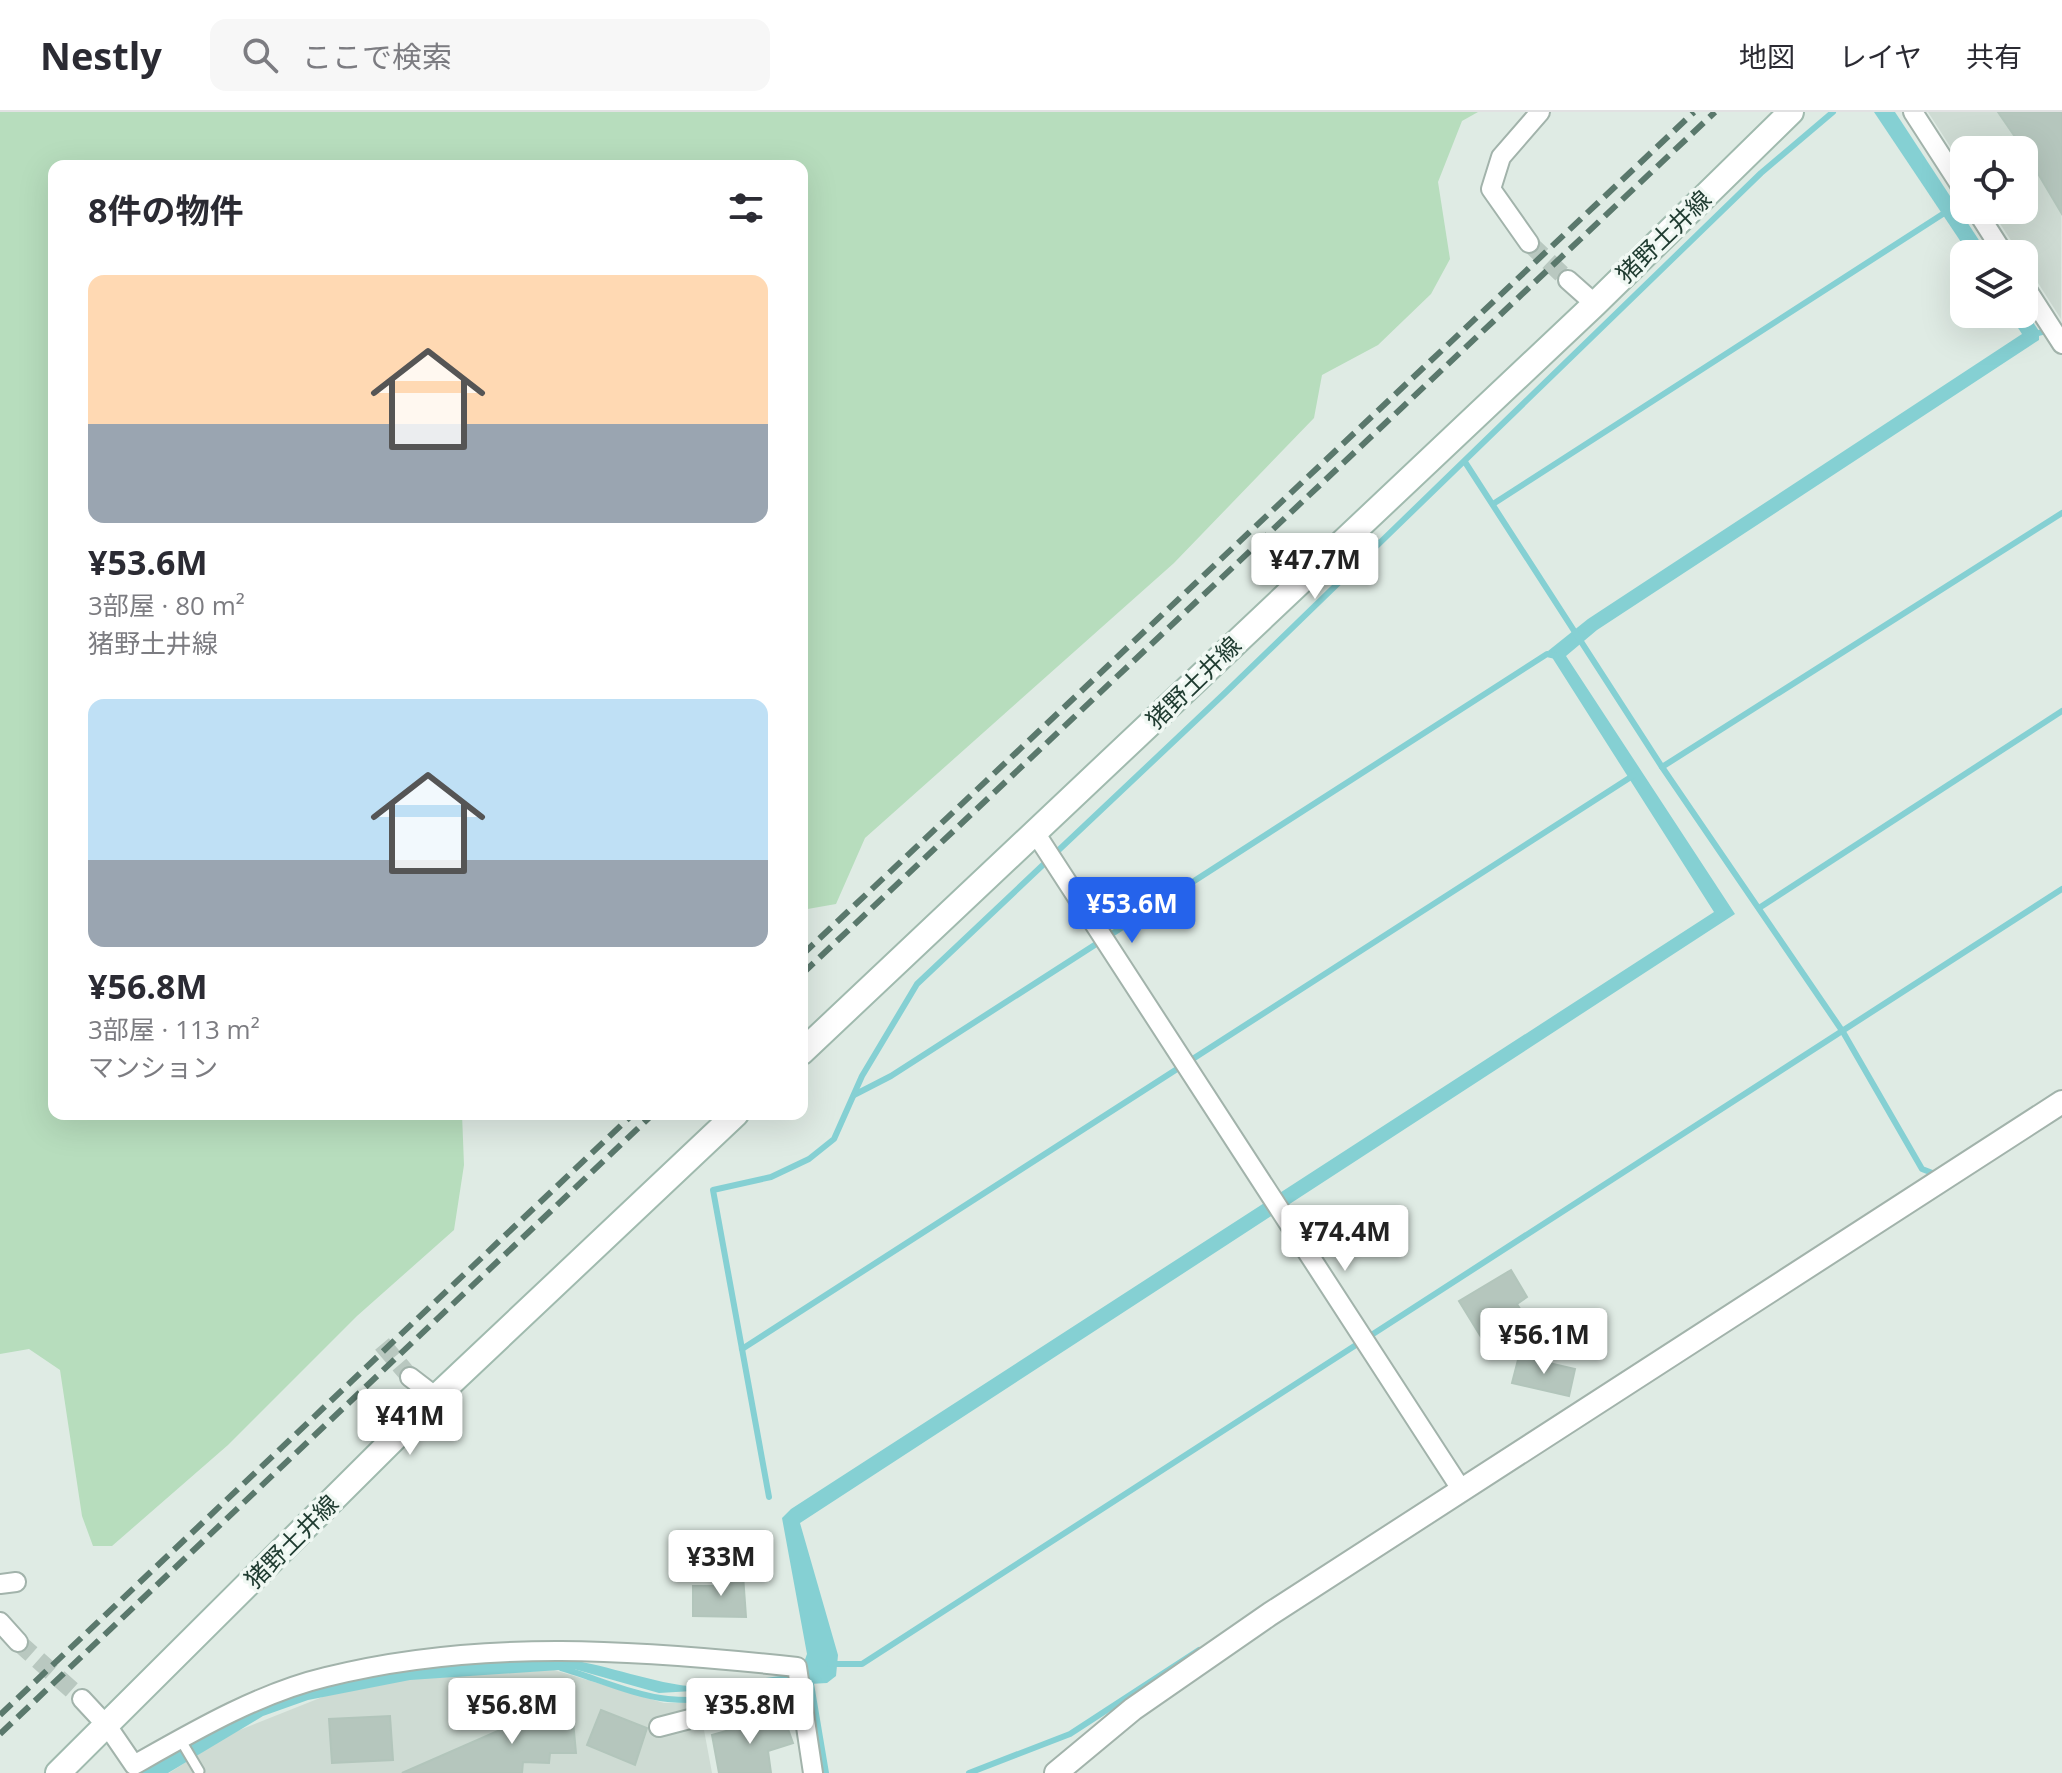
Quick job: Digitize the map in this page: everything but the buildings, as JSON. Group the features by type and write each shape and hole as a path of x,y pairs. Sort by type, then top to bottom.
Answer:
{"main road":[{"name":"猪野土井線","path":"808,1046 1595,304 1791,112"},
{"name":"猪野土井線","path":"58,1773 108,1727 436,1397 730,1120"}],"street":[{"path":"1529,243 1491,189 1501,157 1540,112"},
{"path":"1913,112 1950,169"},
{"path":"1568,280 1595,304"},
{"path":"2038,307 2062,344"},
{"path":"1036,834 1461,1489"},
{"path":"1056,1773 1133,1709 1270,1614 2062,1102"},
{"path":"410,1377 436,1397"},
{"path":"0,1622 18,1642"},
{"path":"82,1699 108,1727 128,1769 180,1739 264,1700 326,1677 489,1652 519,1649 634,1652 797,1667 813,1773"},
{"path":"659,1727 709,1714 735,1716 801,1693"}],"lane":[{"path":"180,1739 199,1771"}],"shaded area":[{"path":"1928,112 2062,112 2061,319 2038,283 2038,240 2011,240 2000,224 2038,224 2038,136 1950,136 1950,146"},
{"path":"554,1670 664,1703 699,1703 712,1773 169,1773 232,1733 325,1696 416,1678"}],"green space":[{"path":"0,112 1478,112 1462,121 1438,182 1450,259 1431,294 1378,345 1322,375 1314,418 1174,563 865,838 836,904 808,909 808,160 48,160 48,1120 462,1120 464,1165 454,1230 357,1316 228,1445 112,1546 93,1546 82,1516 60,1370 29,1349 0,1354"}],"water":[{"path":"1874,112 1895,112 1950,196 1950,224 1968,224 1979,240 1960,240"},
{"path":"2018,328 2037,328 2039,340 1597,630 1566,656 1735,914 800,1523 838,1655 836,1676 827,1683 659,1693 574,1669 410,1680 308,1700 263,1716 168,1773 140,1773 203,1733 250,1711 333,1683 420,1665 507,1657 566,1659 691,1686 789,1675 802,1668 807,1654 782,1518 791,1509 1714,912 1548,651 1588,619 2022,334"}],"waterway":[{"path":"769,1497 713,1190 771,1177 809,1159 834,1139 862,1076 917,984 1226,692 1761,173 1833,112"},
{"path":"1493,504 1949,210"},
{"path":"2031,335 2062,327"},
{"path":"1465,462 1662,767 1843,1032 1922,1169 1935,1174"},
{"path":"1662,767 2062,513"},
{"path":"854,1095 891,1076 1547,654 1556,656"},
{"path":"1759,908 2062,711"},
{"path":"742,1349 1634,775"},
{"path":"830,1664 862,1664 2062,889"},
{"path":"969,1773 1070,1734 1199,1650"},
{"path":"561,1668 628,1690 668,1699 733,1697 795,1682"},
{"path":"810,1678 826,1773"}],"tunnel":[{"path":"1529,243 1568,280"},
{"path":"382,1344 410,1377"},
{"path":"18,1642 82,1699"}],"railway":[{"path":"808,949 1694,112"},
{"path":"808,968 1715,112"},
{"path":"0,1715 627,1120"},
{"path":"0,1734 647,1120"}]}
